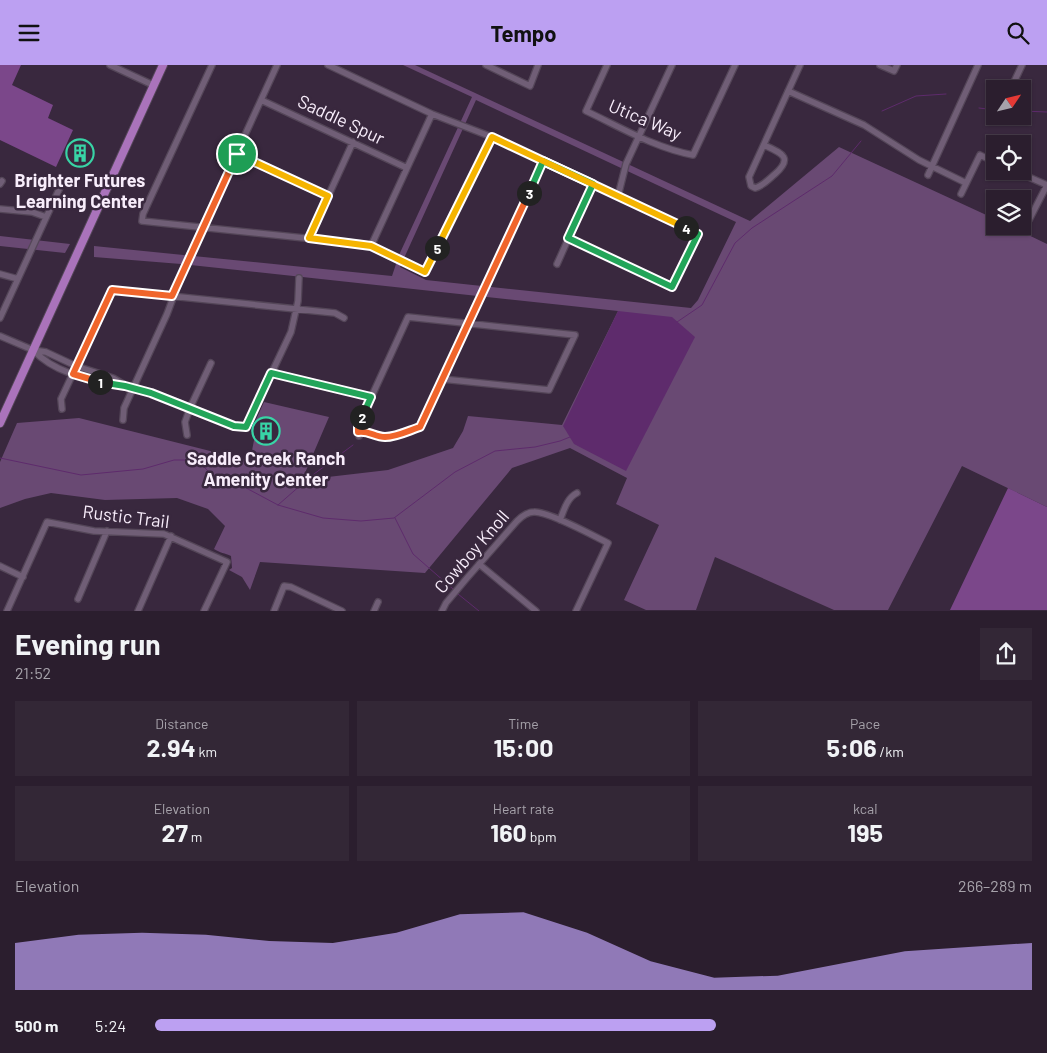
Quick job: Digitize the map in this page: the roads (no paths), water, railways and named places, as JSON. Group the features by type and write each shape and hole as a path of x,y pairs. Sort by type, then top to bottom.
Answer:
{"main road":[{"path":"0,423 163,65"}],"street":[{"path":"110,65 153,85"},
{"path":"212,65 143,214 142,221 371,246 425,272 492,137"},
{"path":"123,420 124,408 132,387 278,65"},
{"path":"328,65 432,114 492,137 698,234 672,287 568,238"},
{"path":"486,65 530,86 538,65"},
{"name":"Utica Way","path":"608,65 586,111 673,151 693,155 735,65"},
{"path":"618,196 625,166 672,65"},
{"path":"764,145 781,154 784,157 785,163 764,184 755,188 751,186 749,177 800,65"},
{"path":"880,65 894,71 897,65"},
{"path":"928,175 978,65"},
{"path":"1015,80 1022,65"},
{"path":"788,91 864,125 900,149 966,183"},
{"name":"Saddle Spur","path":"261,100 407,168"},
{"path":"371,246 432,114"},
{"path":"309,238 353,142"},
{"path":"237,154 328,196"},
{"path":"961,194 980,155 986,158"},
{"path":"442,379 549,390 575,335 468,324 408,317 358,427 359,434 367,432 386,437 420,427 442,379 468,324 543,161"},
{"path":"1031,178 1047,185 1031,216"},
{"path":"0,318 62,183"},
{"path":"557,264 593,184"},
{"path":"0,209 32,212 46,217"},
{"path":"0,274 18,279"},
{"path":"33,350 42,360 73,374 111,385 132,387 190,407 234,426 246,427 291,332 297,308 299,278"},
{"path":"62,409 61,399 112,290 297,308 335,313 344,318"},
{"path":"0,336 33,350 46,352 76,366 113,378 125,386"},
{"path":"187,435 185,422 190,407 211,363"},
{"path":"271,373 371,397"},
{"path":"560,520 568,501 577,493"},
{"name":"Cowboy Knoll","path":"442,611 446,603 517,521 525,514 536,511 560,520 608,543 576,611"},
{"name":"Rustic Trail","path":"23,577 47,522 94,531 152,532 171,536 227,562 204,611"},
{"path":"78,599 107,531"},
{"path":"138,611 171,536"},
{"path":"479,564 536,611"},
{"path":"0,566 23,577 7,611"},
{"path":"274,611 284,586 291,587 342,611"},
{"path":"374,611 378,602"}],"waterway":[{"path":"882,111 916,96 946,94"},
{"path":"979,108 986,109"},
{"path":"1031,111 1047,112"},
{"path":"677,322 702,305 735,243 752,228 832,176 861,141"},
{"path":"0,458 81,475 143,469 174,460 191,460 204,467 212,475 233,481 278,505 323,518 361,521 394,518 455,472 495,451 535,447 570,437"},
{"path":"278,505 310,477 353,445"},
{"path":"395,518 413,554 453,589"},
{"path":"458,594 479,611"}],"place":[{"name":"Brighter Futures Learning Center","path":"80,153"},
{"name":"Saddle Creek Ranch Amenity Center","path":"266,431"}]}
